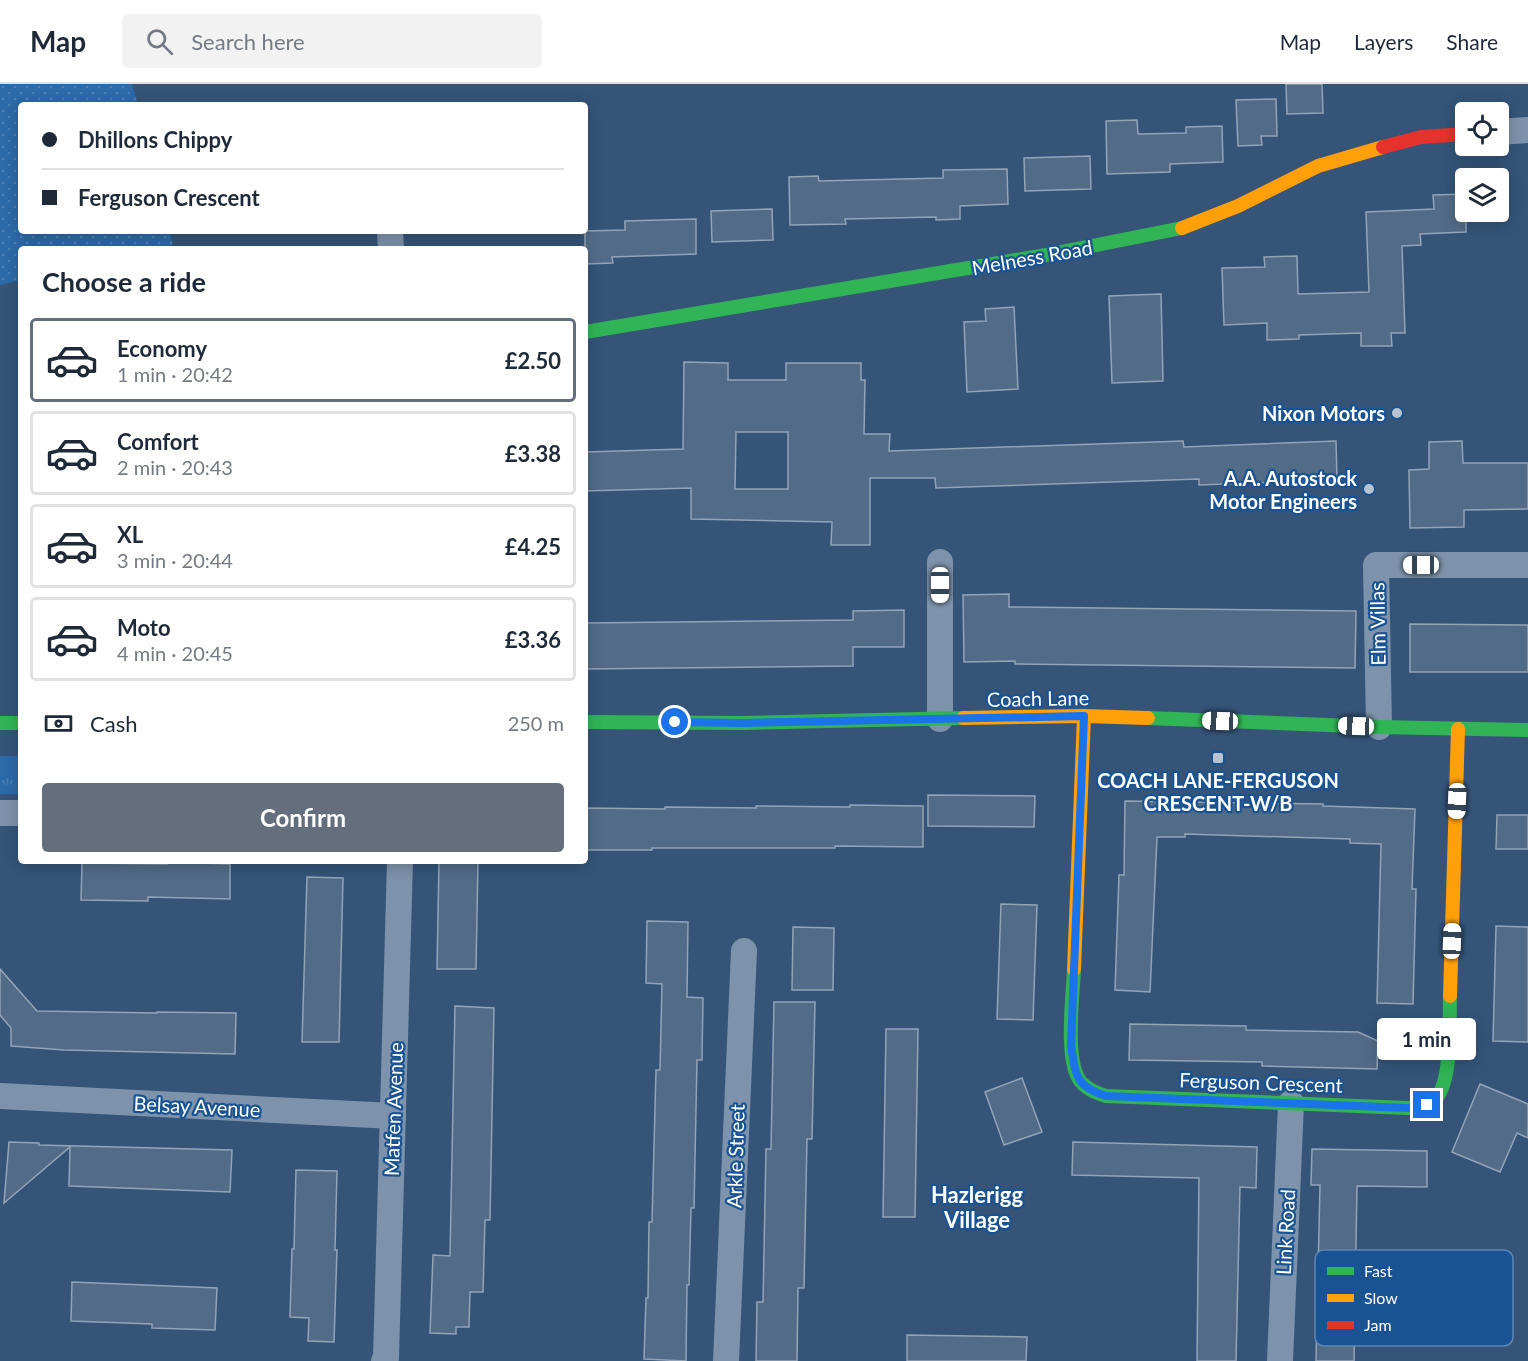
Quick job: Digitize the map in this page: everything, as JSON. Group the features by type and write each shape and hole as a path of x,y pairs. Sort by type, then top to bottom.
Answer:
{"street":[{"path":"1509,131 1528,130"},
{"name":"Melness Road","path":"588,331 1046,255 1184,228 1238,207 1318,166 1421,137 1455,135"},
{"path":"940,562 940,719"},
{"name":"Elm Villas","path":"1379,727 1376,565 1528,565"},
{"name":"Coach Lane","path":"588,722 743,723 1084,716 1528,730"},
{"name":"Ferguson Crescent","path":"1084,716 1071,1046 1079,1080 1090,1090 1106,1096 1408,1108 1427,1105 1439,1096 1445,1084 1449,1058 1458,729"},
{"path":"0,723 18,723"},
{"path":"0,813 18,813"},
{"name":"Matfen Avenue","path":"385,1359 400,864"},
{"name":"Arkle Street","path":"726,1361 744,951"},
{"name":"Belsay Avenue","path":"0,1096 393,1116"},
{"name":"Link Road","path":"1280,1361 1291,1103"}],"green space":[{"path":"0,84 132,84 137,102 18,102 18,234 170,234 173,245 18,246 18,281 0,285"},
{"path":"0,756 18,756 18,794 0,794"}],"building":[{"path":"1286,84 1322,84 1323,113 1287,114"},
{"path":"1276,99 1277,136 1261,136 1262,145 1238,146 1236,100"},
{"path":"1137,120 1138,134 1186,133 1186,127 1222,126 1223,162 1170,164 1170,172 1107,174 1106,121"},
{"path":"1090,156 1091,189 1025,191 1024,158"},
{"path":"1007,169 1008,204 960,206 960,219 936,220 936,217 845,219 846,224 790,225 789,177 818,176 819,181 943,178 943,170"},
{"path":"1455,194 1455,222 1466,222 1466,232 1420,234 1421,245 1402,246 1405,333 1391,333 1392,346 1361,346 1361,333 1299,335 1299,339 1267,340 1267,323 1224,325 1222,268 1265,267 1264,257 1297,256 1298,294 1369,292 1366,212 1434,209 1433,195"},
{"path":"772,209 773,240 712,242 711,211"},
{"path":"696,219 696,254 612,257 613,263 588,264 585,234 588,234 588,231 625,230 625,221"},
{"path":"1161,294 1163,381 1112,383 1109,296"},
{"path":"1014,307 1018,389 967,392 964,322 986,321 985,309"},
{"path":"684,362 728,363 728,380 786,380 786,363 861,363 861,380 865,380 864,434 890,434 889,451 1183,441 1184,447 1336,441 1337,480 1199,485 1199,479 936,488 935,478 870,478 870,545 831,545 832,522 691,519 691,488 588,491 588,452 683,449","holes":["736,432 788,432 788,489 735,489"]},
{"path":"1462,441 1463,463 1528,463 1528,509 1464,510 1464,527 1410,528 1409,470 1429,469 1429,442"},
{"path":"1009,594 1009,607 1356,611 1355,668 964,662 963,595"},
{"path":"904,610 904,647 853,647 853,666 588,669 588,623 853,620 853,611"},
{"path":"1410,624 1528,625 1528,672 1410,672"},
{"path":"928,795 1035,796 1034,827 928,826"},
{"path":"1125,801 1323,804 1323,806 1415,809 1412,889 1416,889 1413,1004 1377,1003 1381,844 1350,843 1350,839 1185,834 1185,837 1157,837 1150,992 1115,990 1119,875 1124,875"},
{"path":"850,805 923,806 923,847 588,850 588,808 850,807"},
{"path":"1497,815 1528,815 1528,849 1496,849"},
{"path":"82,864 230,864 230,899 148,897 148,901 81,900"},
{"path":"439,864 478,864 476,969 437,969"},
{"path":"307,877 343,878 339,1042 302,1042"},
{"path":"1001,904 1037,905 1033,1020 997,1019"},
{"path":"647,921 688,922 687,997 703,998 702,1060 697,1060 694,1208 691,1208 686,1361 644,1359 649,1222 652,1222 656,1070 660,1070 662,984 646,983"},
{"path":"1496,926 1528,927 1528,1042 1493,1041"},
{"path":"793,927 834,928 833,990 792,990"},
{"path":"0,969 37,1011 236,1013 235,1054 64,1050 11,1046 11,1028 0,1015"},
{"path":"774,1002 815,1002 812,1139 807,1139 804,1288 798,1288 797,1361 756,1361 757,1302 763,1302 766,1149 771,1149"},
{"path":"455,1006 494,1008 490,1220 485,1220 483,1292 470,1292 469,1327 456,1327 456,1334 430,1333 433,1255 450,1256"},
{"path":"1130,1024 1246,1026 1246,1030 1358,1032 1378,1041 1377,1069 1262,1066 1262,1062 1129,1060"},
{"path":"886,1029 918,1029 915,1217 883,1217"},
{"path":"1022,1078 1042,1132 1004,1145 985,1092"},
{"path":"1480,1084 1528,1104 1528,1138 1517,1133 1500,1172 1452,1152"},
{"path":"9,1142 39,1143 39,1145 232,1150 230,1192 69,1186 70,1147 4,1203"},
{"path":"1073,1142 1257,1147 1256,1188 1240,1187 1236,1361 1197,1361 1199,1178 1072,1175"},
{"path":"1312,1149 1427,1151 1427,1187 1357,1186 1356,1250 1319,1250 1320,1185 1311,1185"},
{"path":"296,1170 337,1171 334,1342 308,1341 309,1318 290,1317"},
{"path":"72,1282 217,1288 215,1330 152,1328 152,1324 71,1321"},
{"path":"907,1335 1027,1337 1026,1361 907,1361"},
{"path":"1316,1346 1354,1346 1354,1361 1316,1361"}],"traffic: fast":[{"path":"588,331 1046,255 1182,228"},
{"path":"588,722 743,723 963,718"},
{"path":"1148,718 1528,730"},
{"path":"0,723 18,723"},
{"path":"1074,969 1071,1045 1076,1073 1087,1087 1106,1096 1408,1108 1422,1106 1434,1100 1444,1081 1449,1051 1450,996"}],"traffic: slow":[{"path":"1182,228 1238,206 1318,166 1383,147"},
{"path":"1074,969 1084,716"},
{"path":"963,718 1084,716 1148,718"},
{"path":"1450,996 1458,729"}],"traffic: jam":[{"path":"1383,147 1421,137 1455,135"}],"place":[{"name":"Nixon Motors","path":"1397,413"},
{"name":"A.A. Autostock Motor Engineers","path":"1369,489"},
{"name":"COACH LANE-FERGUSON CRESCENT-W/B","path":"1218,758"}],"district":[{"name":"Hazlerigg Village","path":"977,1206"}],"route":[{"path":"675,722 743,723 1084,716 1071,1046 1079,1080 1090,1090 1106,1096 1408,1108 1427,1105"}]}
